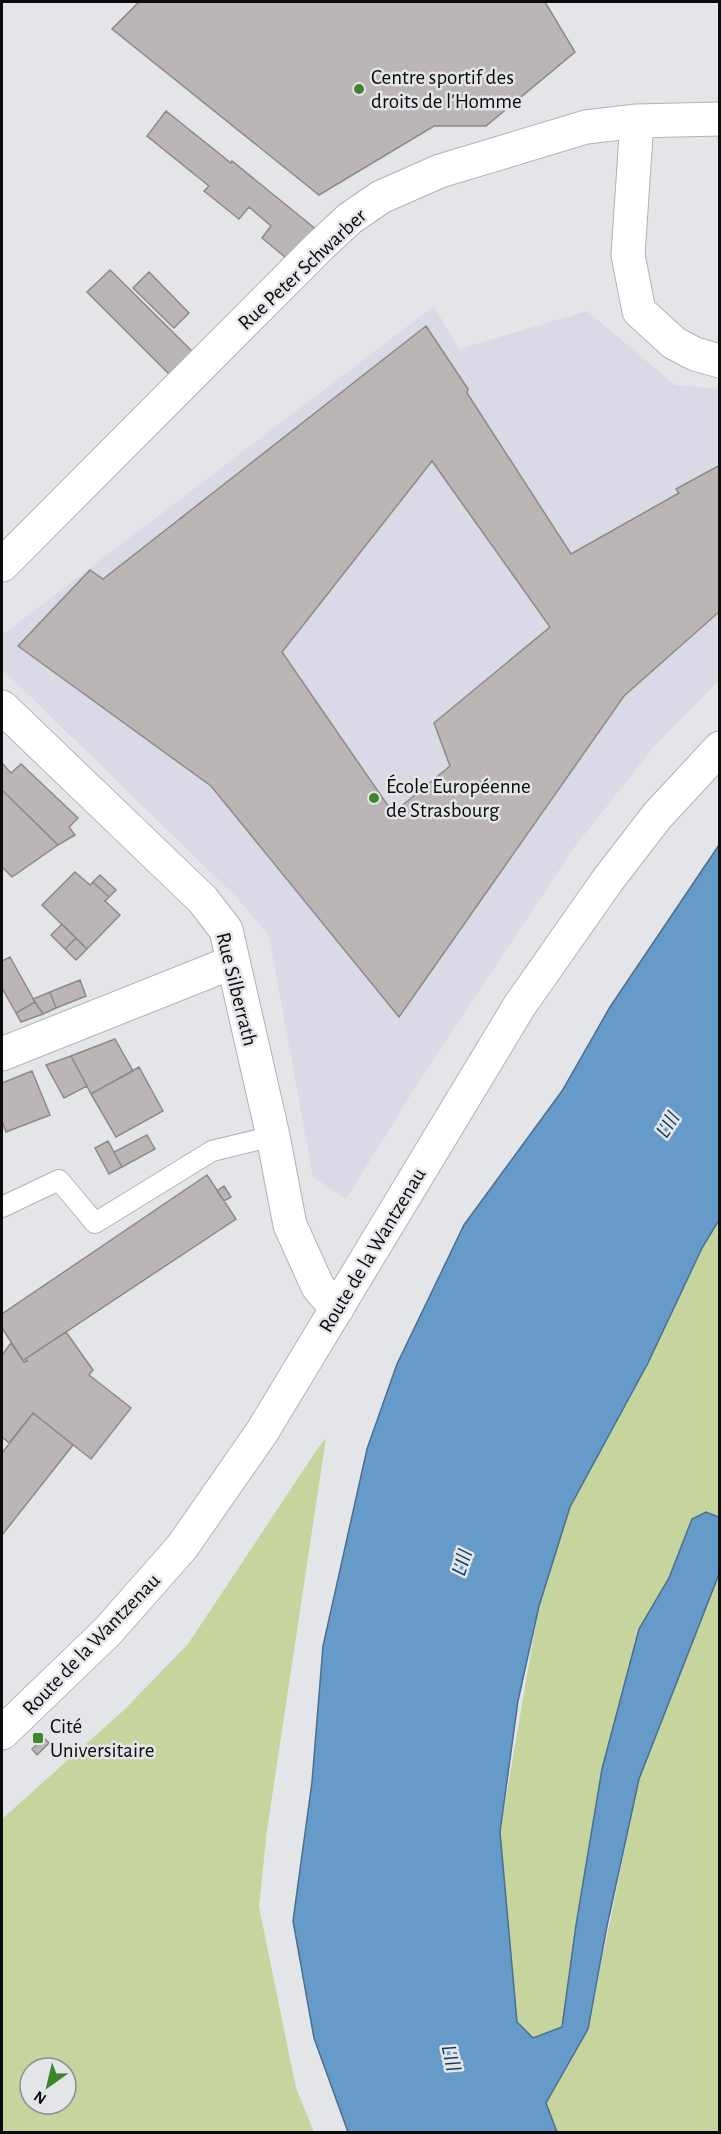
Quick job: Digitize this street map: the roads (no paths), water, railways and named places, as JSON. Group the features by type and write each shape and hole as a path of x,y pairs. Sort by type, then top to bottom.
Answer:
{"street":[{"name":"Rue Peter Schwarber","path":"2,565 349,219 381,197 440,171 586,127 637,121 720,119"},
{"path":"637,121 628,255 639,311 674,343 694,354 720,361"},
{"name":"Rue Silberrath","path":"2,707 203,900 226,930 273,1136 290,1225 318,1287 337,1309"},
{"name":"Route de la Wantzenau","path":"2,1733 107,1632 182,1547 262,1432 520,1005 607,881 650,825 720,748"},
{"path":"2,1054 233,962"}],"lane":[{"path":"2,1207 59,1180 95,1222 212,1151 273,1136"}],"water":[{"name":"L'Ill","path":"719,845 719,1220 702,1248 648,1363 570,1507 539,1606 518,1701 500,1832 517,2022 533,2038 562,2027 602,1769 639,1629 669,1578 692,1519 706,1512 719,1517 719,1574 639,1779 607,1926 588,2029 546,2103 557,2132 348,2132 314,2038 293,1921 312,1782 323,1646 367,1449 397,1364 464,1225 562,1091 610,1007"}],"place":[{"name":"Centre sportif des droits de l'Homme","path":"359,89"},
{"name":"École Européenne de Strasbourg","path":"374,798"},
{"name":"Cité Universitaire","path":"38,1738"}]}
